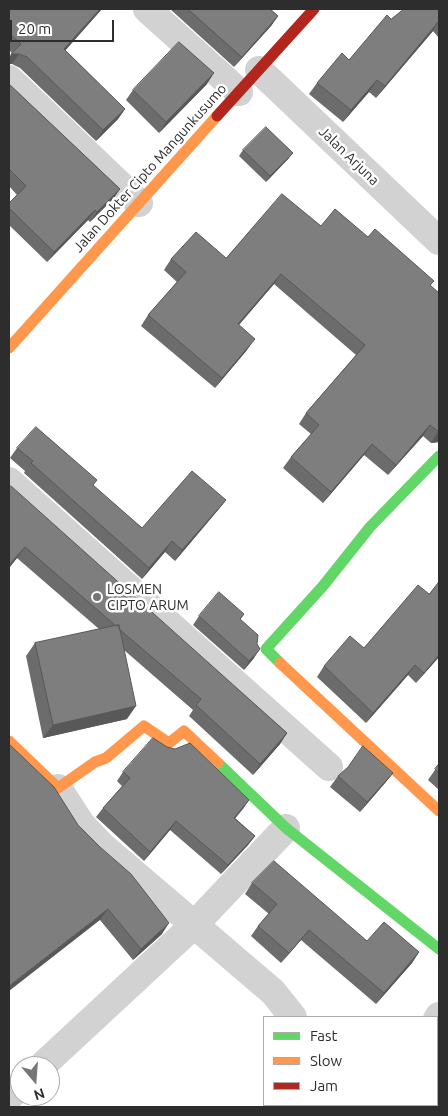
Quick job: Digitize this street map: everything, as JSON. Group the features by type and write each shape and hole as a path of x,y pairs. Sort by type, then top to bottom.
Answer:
{"street":[{"path":"147,9 239,92"},
{"name":"Jalan Dokter Cipto Mangunkusumo","path":"9,348 314,9"},
{"name":"Jalan Arjuna","path":"259,70 439,241"},
{"path":"9,79 139,203"},
{"path":"439,456 370,527 323,586 266,649 330,711 439,811"},
{"path":"9,480 329,767"},
{"path":"58,788 95,762 106,758 144,726 169,743 184,731 286,828 439,949"},
{"path":"9,741 58,788 82,825 102,846 273,992 292,1016"},
{"path":"53,1056 195,924 286,828"}],"building":[{"path":"9,9 100,9 64,49 125,109 103,130 27,57 11,54 21,44 9,33"},
{"path":"188,9 270,9 278,16 242,57"},
{"path":"404,9 439,9 439,21 385,86 377,80 351,110 317,83 342,53 349,60 387,15 391,19"},
{"path":"179,42 214,73 166,122 133,90"},
{"path":"9,84 120,189 97,212 95,210 54,252 9,208 9,203 26,186 9,169"},
{"path":"266,127 293,153 270,176 243,150"},
{"path":"282,194 321,226 335,209 368,237 375,229 434,281 430,285 439,293 439,432 430,425 396,465 372,444 331,492 291,457 319,425 306,413 365,345 281,274 238,324 255,339 222,378 148,315 186,272 171,259 196,232 226,258"},
{"path":"36,427 97,480 93,485 142,528 192,471 226,500 182,550 172,541 149,568 31,463 33,461 17,448"},
{"path":"11,486 287,733 260,764 196,705 201,699 119,629 119,625 116,626 25,547 9,565 9,488"},
{"path":"439,582 439,655 424,673 415,665 373,713 324,666 350,636 364,648 418,585 429,594"},
{"path":"219,592 244,614 240,619 258,635 257,644 260,649 249,661 199,616"},
{"path":"119,625 136,706 53,725 35,643"},
{"path":"153,738 167,747 175,749 190,743 249,800 234,818 255,836 228,865 176,821 150,852 103,808 130,778 123,772"},
{"path":"9,744 54,787 78,825 131,874 169,923 141,949 108,909 9,986"},
{"path":"363,746 393,773 367,802 338,776 348,767"},
{"path":"439,764 439,773 435,769"},
{"path":"274,861 367,941 384,922 419,952 384,993 309,930 289,953 258,926 277,904 252,883"},
{"path":"439,1080 439,1107 416,1107 438,1106"},
{"path":"336,1106 337,1107 299,1107"}],"traffic: fast":[{"path":"280,663 266,649 323,586 370,527 439,456"},
{"path":"218,763 286,828 439,949"}],"traffic: slow":[{"path":"9,348 217,116"},
{"path":"280,663 439,811"},
{"path":"9,741 58,788 95,762 106,758 144,726 169,743 184,731 218,763"}],"traffic: jam":[{"path":"217,116 314,9"}],"place":[{"name":"LOSMEN CIPTO ARUM","path":"97,597"}]}
